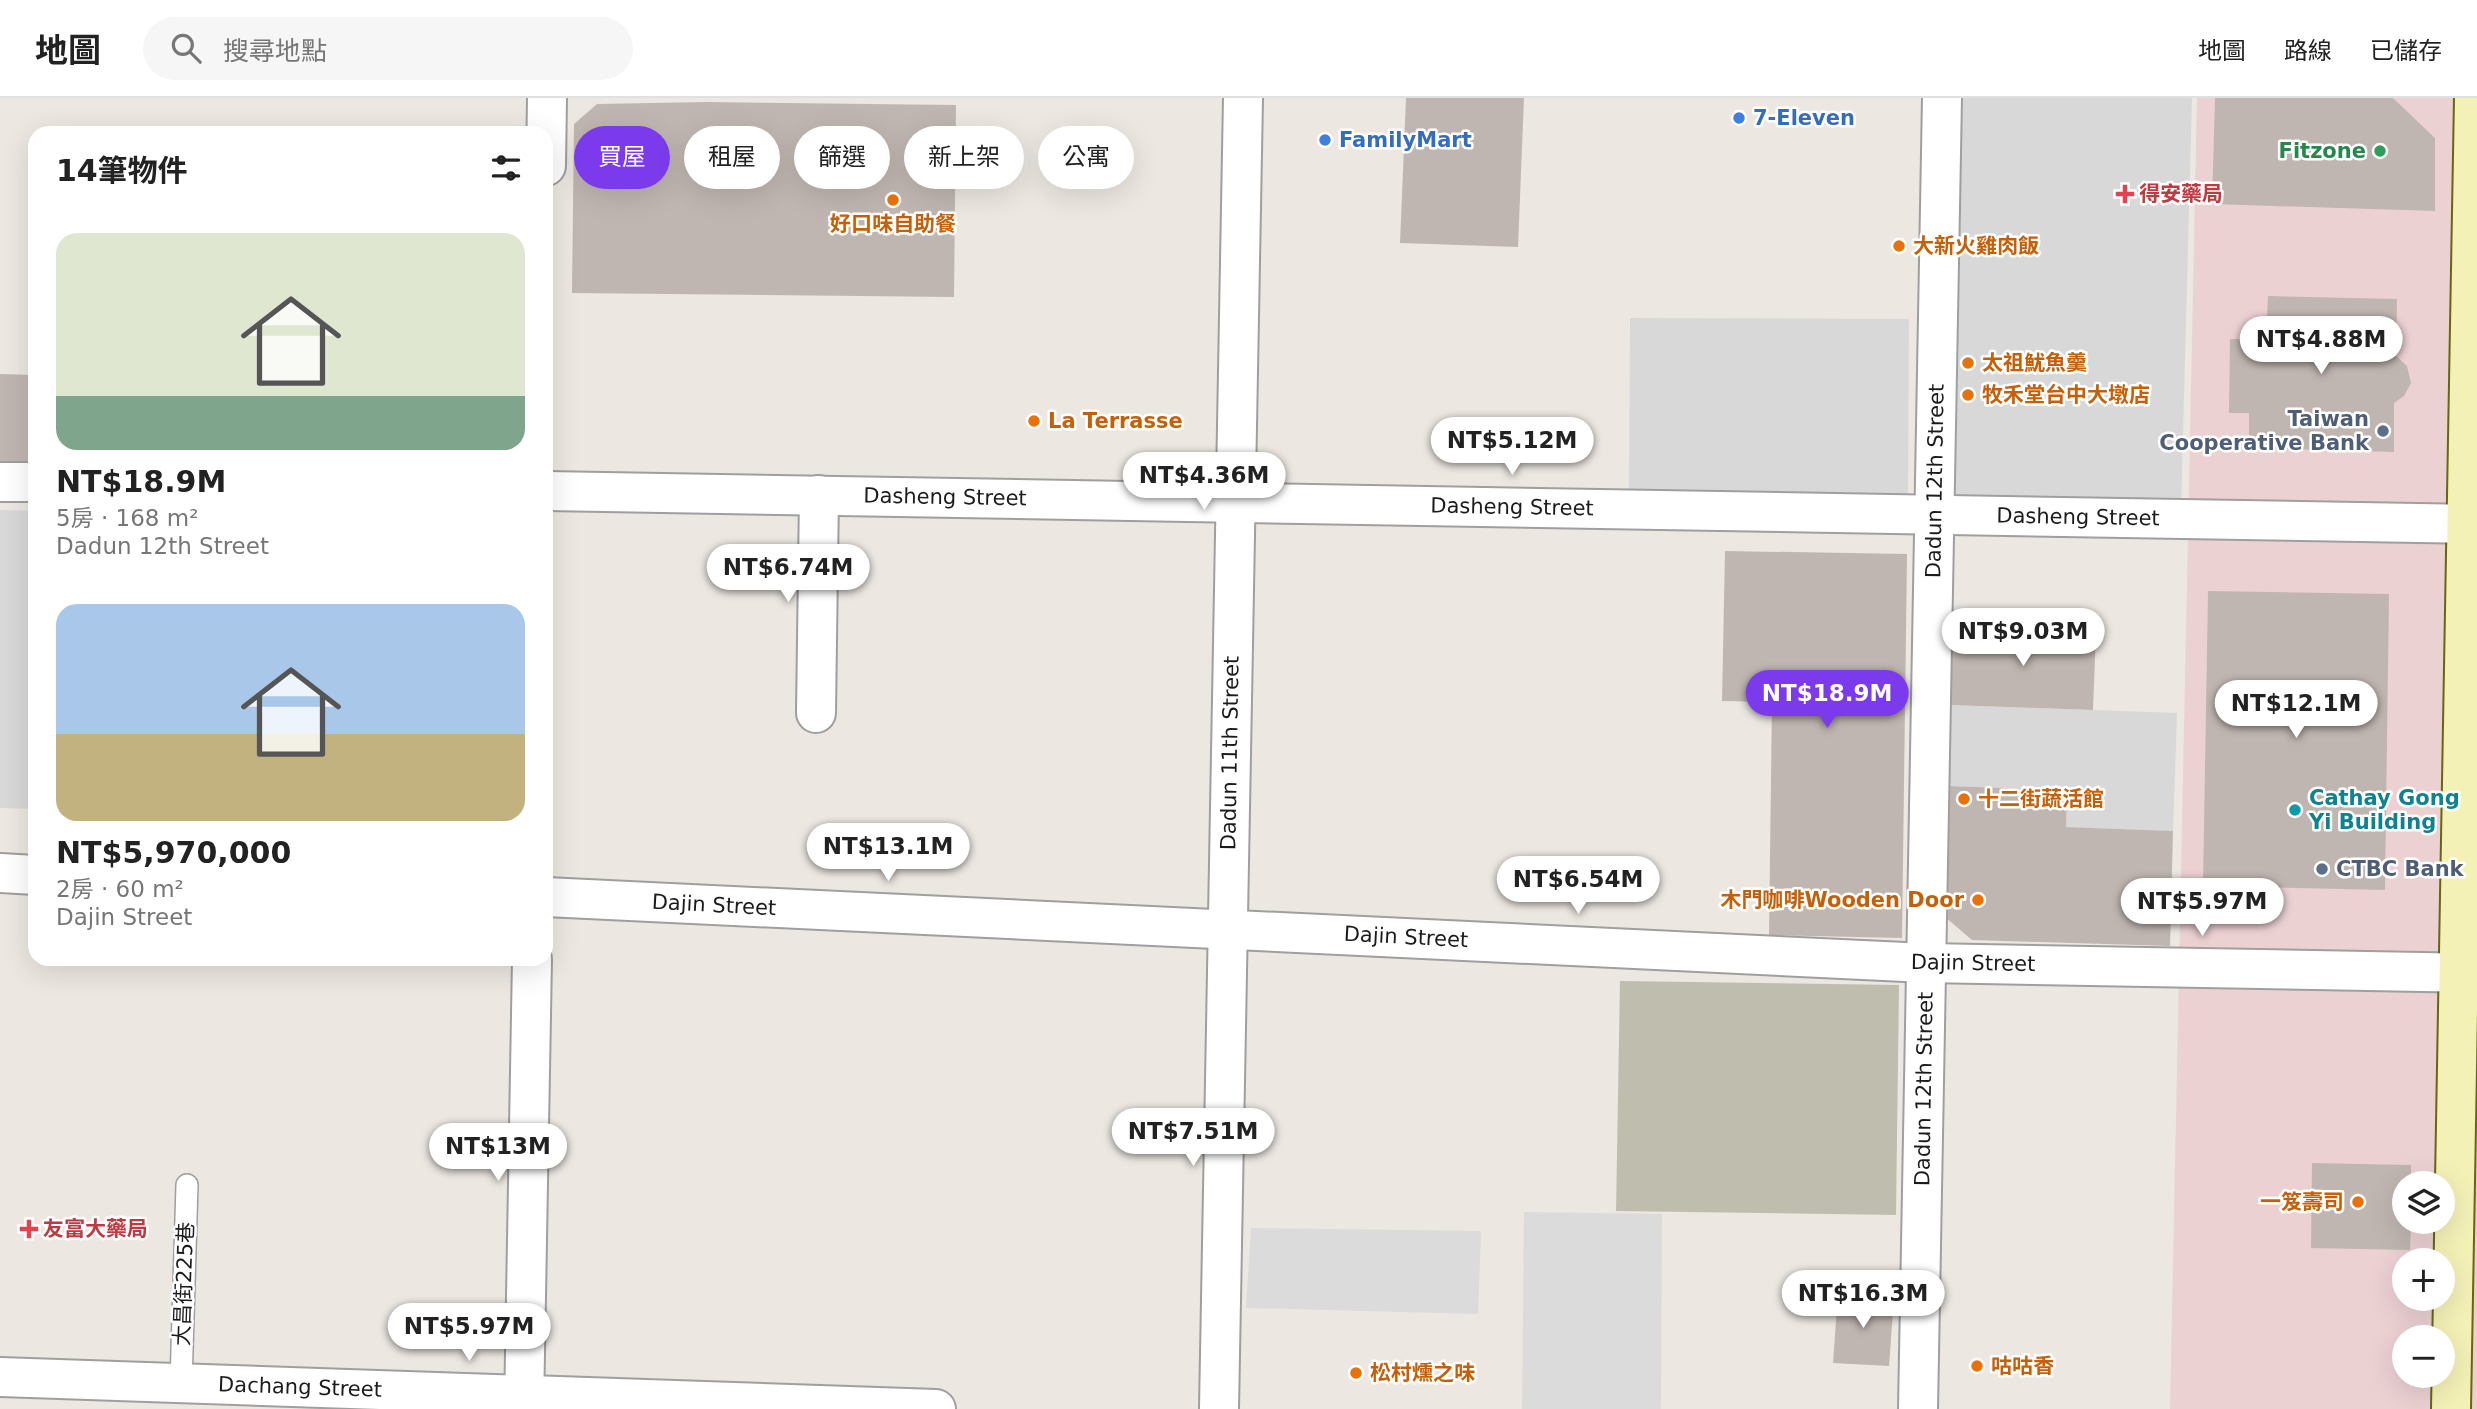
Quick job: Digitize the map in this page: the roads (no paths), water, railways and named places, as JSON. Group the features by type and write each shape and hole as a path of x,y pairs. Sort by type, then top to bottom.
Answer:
{"main road":[{"path":"2451,1409 2468,972 2474,98"}],"street":[{"path":"547,98 547,126"},
{"name":"Dadun 11th Street","path":"1219,1409 1243,98"},
{"name":"Dadun 12th Street","path":"1918,1409 1942,98"},
{"path":"0,482 28,482"},
{"name":"Dasheng Street","path":"553,491 2472,524"},
{"path":"816,713 819,495"},
{"path":"0,873 28,875"},
{"name":"Dajin Street","path":"553,897 1926,963 2468,972"},
{"path":"524,1402 532,966"},
{"name":"Dachang Street","path":"0,1377 181,1383 273,1398 936,1409"}],"lane":[{"name":"大昌街225巷","path":"181,1383 187,1185"}],"place":[{"name":"7-Eleven","path":"1739,118"},
{"name":"FamilyMart","path":"1325,140"},
{"name":"Fitzone","path":"2380,151"},
{"name":"得安藥局","path":"2125,194"},
{"name":"好口味自助餐","path":"893,200"},
{"name":"大新火雞肉飯","path":"1899,246"},
{"name":"太祖魷魚羹","path":"1968,363"},
{"name":"牧禾堂台中大墩店","path":"1968,395"},
{"name":"La Terrasse","path":"1034,421"},
{"name":"Taiwan Cooperative Bank","path":"2383,431"},
{"name":"十二街蔬活館","path":"1964,799"},
{"name":"Cathay Gong Yi Building","path":"2295,810"},
{"name":"CTBC Bank","path":"2322,869"},
{"name":"木門咖啡Wooden Door","path":"1978,900"},
{"name":"一笈壽司","path":"2358,1202"},
{"name":"友富大藥局","path":"29,1229"},
{"name":"咕咕香","path":"1977,1366"},
{"name":"松村燻之味","path":"1356,1373"}]}
